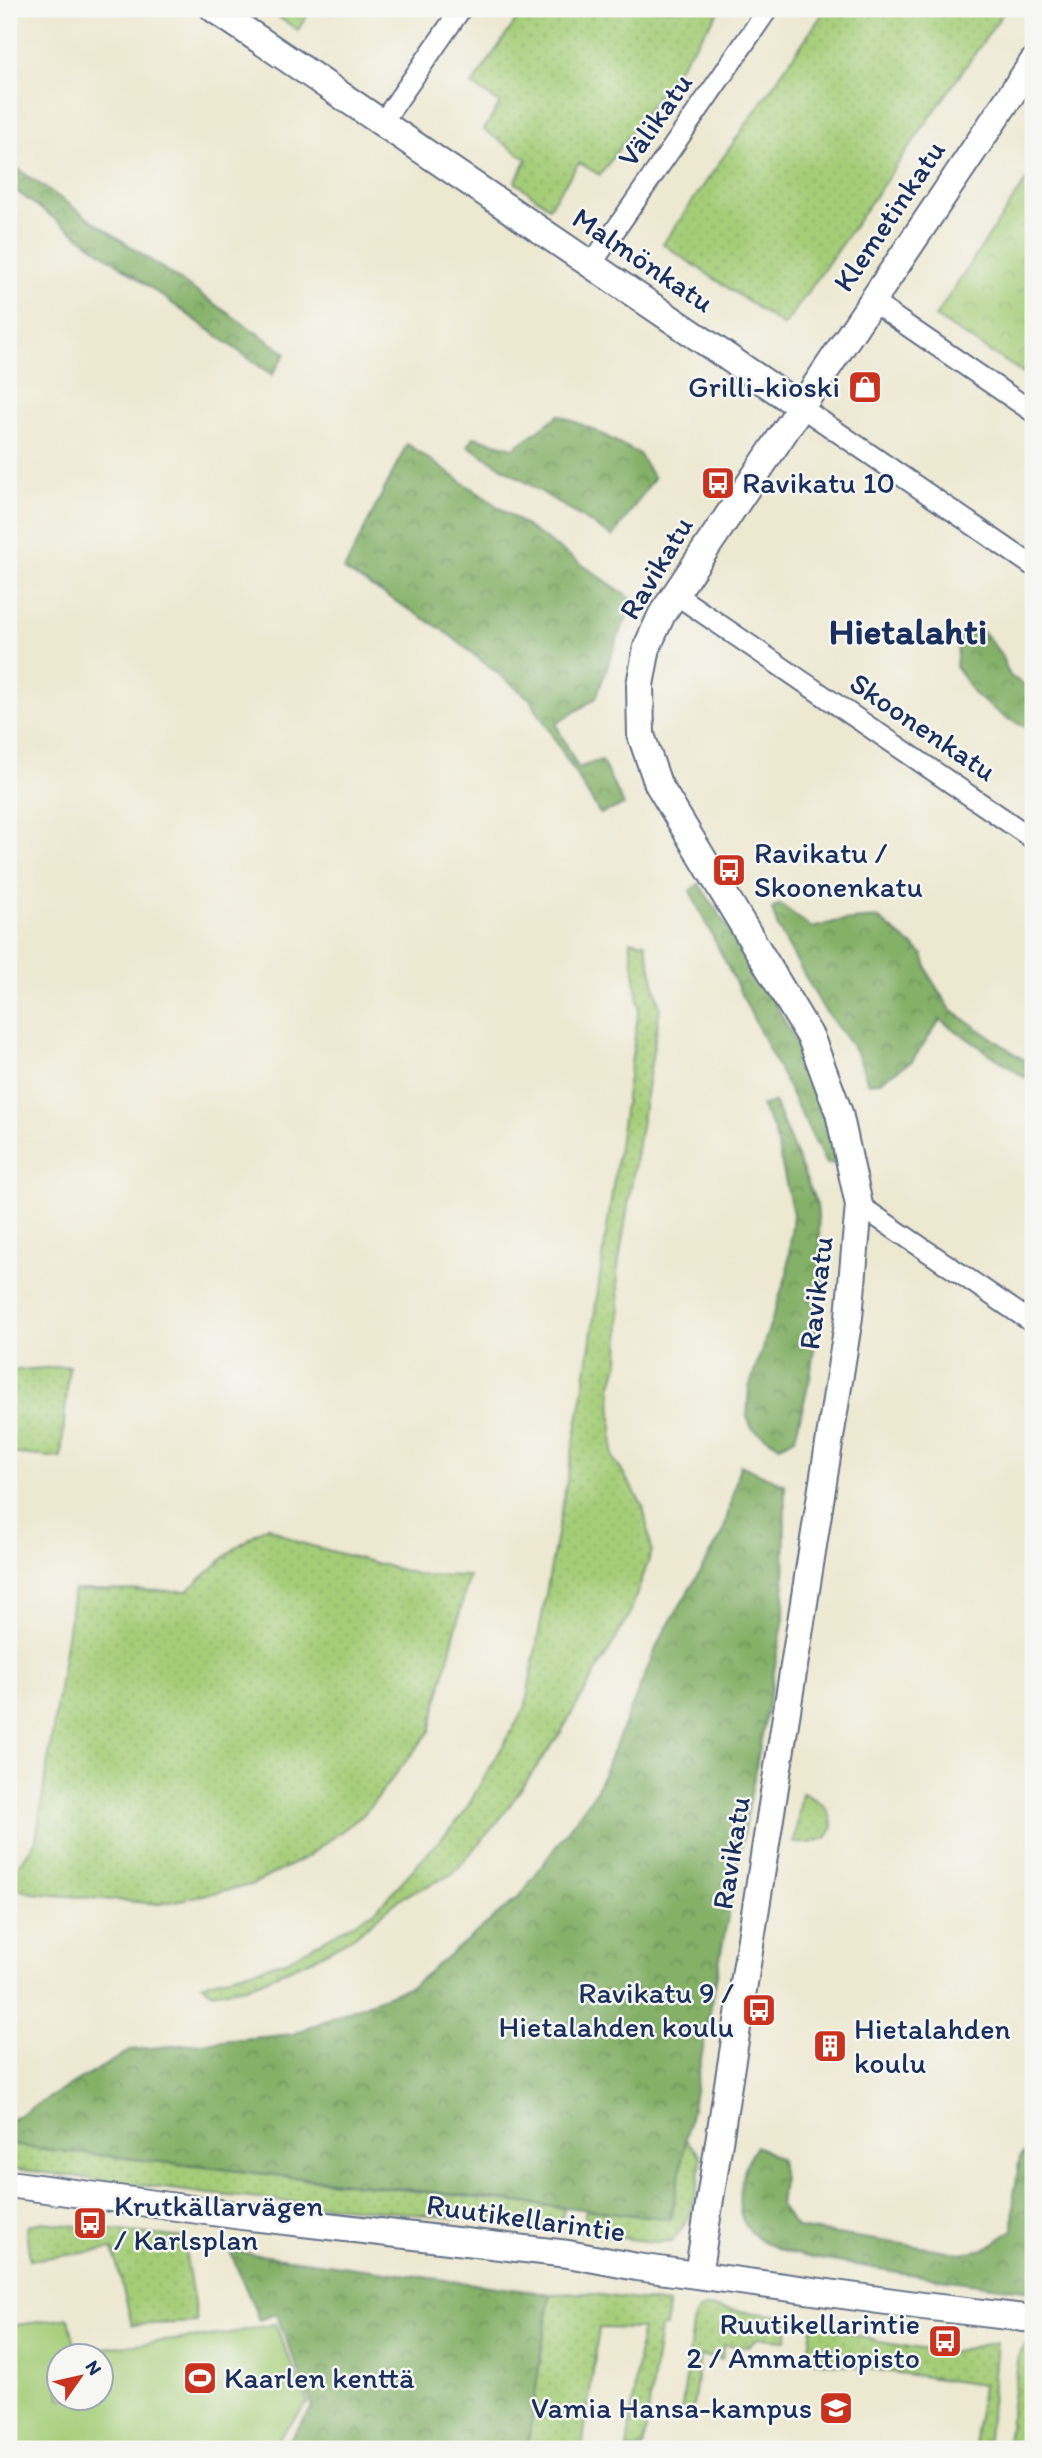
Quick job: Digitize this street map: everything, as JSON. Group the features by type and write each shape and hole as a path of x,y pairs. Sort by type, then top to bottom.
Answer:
{"street":[{"name":"Malmönkatu","path":"214,9 1033,566"},
{"path":"382,123 461,9"},
{"name":"Välikatu","path":"590,265 768,9"},
{"name":"Klemetinkatu","path":"801,407 1033,62"},
{"path":"871,302 1033,412"},
{"name":"Ravikatu","path":"698,2275 849,1317 859,1205 839,1113 811,1038 658,784 641,735 640,685 647,647 662,614 801,407"},
{"name":"Skoonenkatu","path":"675,593 1033,839"},
{"path":"859,1205 1033,1323"},
{"name":"Ruutikellarintie","path":"9,2184 243,2216 568,2254 698,2275 1033,2319"}],"green space":[{"path":"266,9 311,9 298,30"},
{"path":"524,9 721,9 600,175 579,163 549,207 515,182 527,159 484,130 500,103 472,85"},
{"path":"826,9 1006,9 784,326 663,244"},
{"path":"9,163 286,353 272,375 9,186"},
{"path":"1033,170 1033,379 935,317"},
{"path":"559,415 639,454 654,478 613,537 468,446 474,437 514,448"},
{"path":"407,444 635,601 619,634 596,698 556,724 578,768 601,760 624,805 600,814 530,699 443,630 344,570"},
{"path":"982,631 1000,653 1010,676 1033,690 1033,730 1005,718 974,694 956,667 959,637"},
{"path":"699,884 763,983 797,1045 815,1088 836,1163 826,1164 690,891"},
{"path":"780,904 812,928 838,921 878,918 923,954 930,977 951,1010 1033,1066 1033,1083 940,1020 912,1061 879,1082 868,1083 857,1053 823,1008 778,928 772,909"},
{"path":"630,941 645,943 660,1008 617,1273 619,1362 611,1387 613,1457 643,1506 652,1551 629,1616 561,1732 500,1819 453,1874 401,1898 355,1936 309,1961 246,1987 212,1993 201,1984 286,1961 375,1911 462,1816 525,1708 583,1393 639,1008"},
{"path":"774,1102 817,1205 823,1282 810,1378 795,1438 780,1446 752,1428 747,1417 749,1388 787,1274 793,1214 774,1130 761,1106"},
{"path":"69,1366 61,1458 9,1453 9,1371"},
{"path":"740,1465 785,1485 784,1618 671,2219 9,2145 9,2121 131,2050 293,2034 413,1985 520,1896 596,1791 660,1639 723,1533"},
{"path":"267,1526 297,1542 420,1575 469,1576 430,1731 363,1815 307,1857 251,1885 160,1904 33,1893 9,1887 9,1880 36,1840 74,1590 187,1591 235,1548"},
{"path":"802,1793 819,1802 829,1814 833,1827 826,1838 810,1843 794,1843"},
{"path":"686,2140 701,2156 699,2179 690,2212 672,2241 653,2242 582,2233 586,2210 671,2219"},
{"path":"9,2145 564,2208 559,2228 209,2194 9,2168"},
{"path":"756,2146 780,2159 783,2181 780,2206 797,2228 961,2253 985,2249 1013,2230 1014,2195 1020,2156 1033,2149 1033,2291 816,2259 774,2247 751,2232 741,2213 739,2202 742,2177"},
{"path":"42,2222 183,2238 197,2322 132,2325 113,2249 30,2260 26,2231 29,2225"},
{"path":"230,2251 550,2294 527,2449 283,2449 313,2407 276,2314 259,2320"},
{"path":"585,2293 668,2304 666,2327 660,2328 643,2449 627,2449 642,2329 599,2328 582,2449 527,2449 550,2294"},
{"path":"708,2307 790,2317 786,2340 758,2338 748,2347 723,2345 722,2359 700,2356 692,2415 681,2414 694,2317 699,2310"},
{"name":"Kaarlen kenttä","path":"69,2318 74,2342 46,2342 46,2412 116,2412 116,2346 226,2334 275,2324 308,2403 277,2440 278,2449 9,2449 9,2326"},
{"path":"813,2322 880,2342 945,2353 997,2342 987,2449 974,2449 982,2385 807,2360"},
{"path":"1024,2346 1033,2348 1033,2402 1030,2407 1025,2449 1006,2449 1019,2354"}],"place":[{"name":"Grilli-kioski","path":"865,387"},
{"name":"Ravikatu 10","path":"718,483"},
{"name":"Ravikatu / Skoonenkatu","path":"729,870"},
{"name":"Ravikatu 9 / Hietalahden koulu","path":"759,2010"},
{"name":"Hietalahden koulu","path":"830,2046"},
{"name":"Krutkällarvägen / Karlsplan","path":"90,2223"},
{"name":"Ruutikellarintie 2 / Ammattiopisto","path":"945,2341"},
{"name":"Kaarlen kenttä","path":"200,2378"},
{"name":"Vamia Hansa-kampus","path":"836,2408"}],"district":[{"name":"Hietalahti","path":"908,631"}]}
